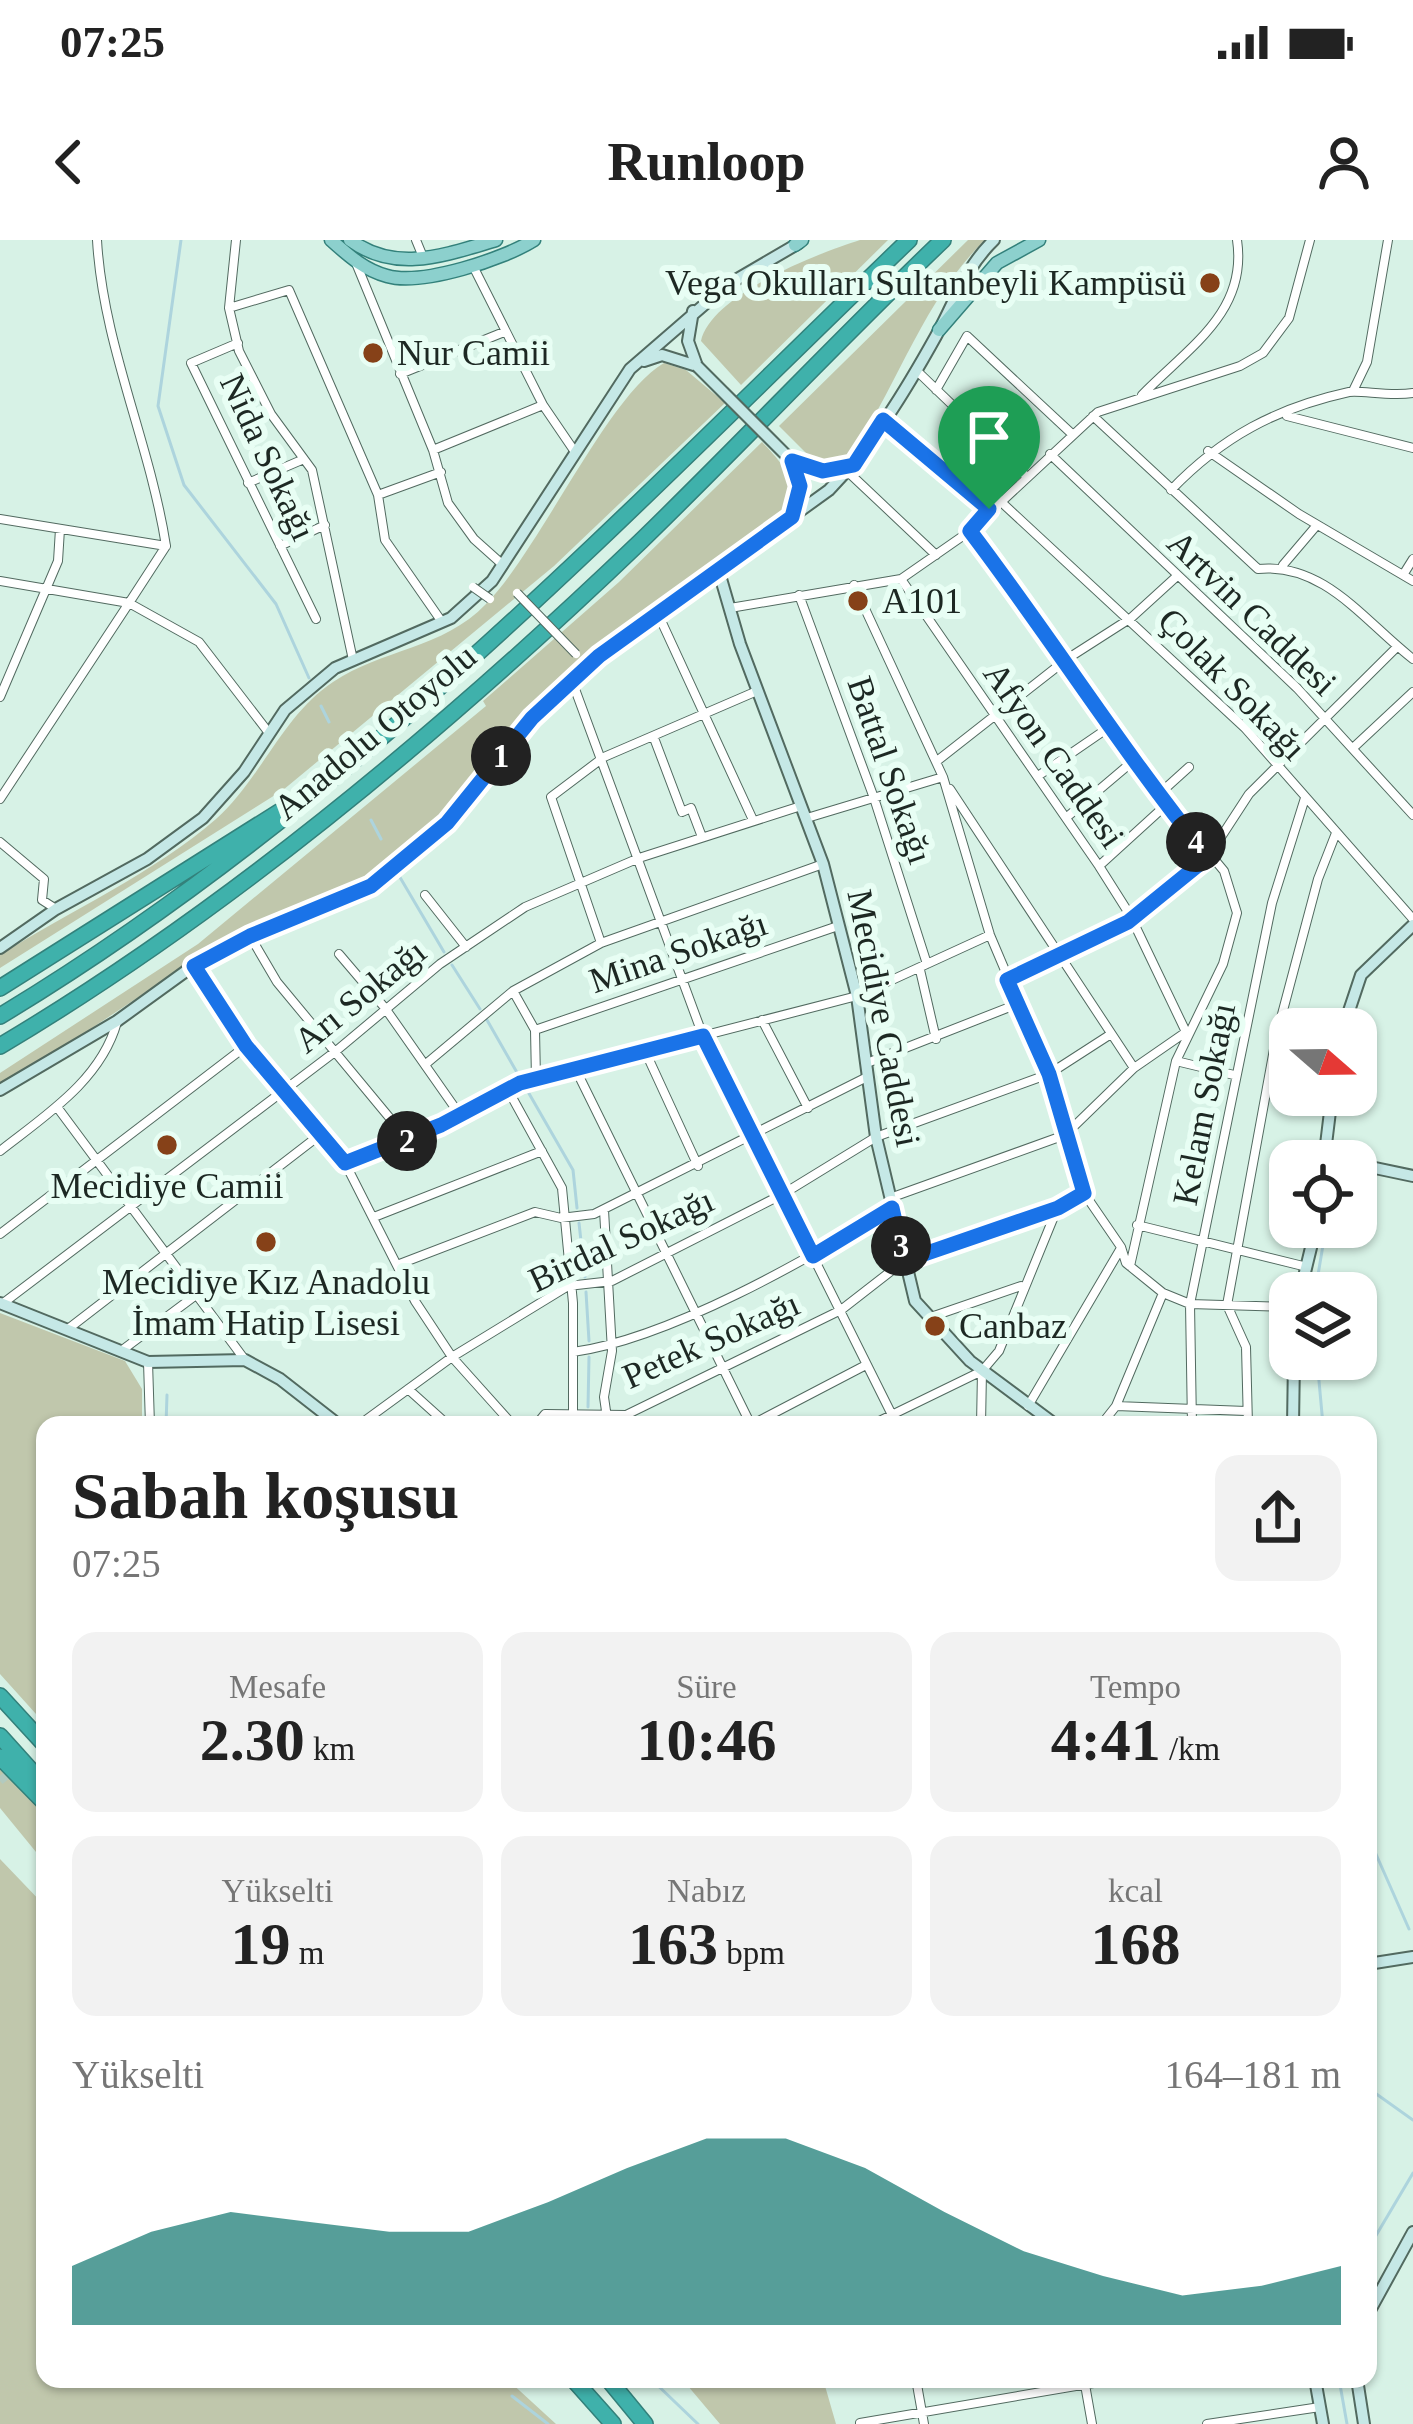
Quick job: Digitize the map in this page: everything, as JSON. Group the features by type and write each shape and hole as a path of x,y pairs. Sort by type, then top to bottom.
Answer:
{"highway":[{"name":"Anadolu Otoyolu","path":"0,1016 163,909 328,784 565,578 909,240"},
{"name":"Anadolu Otoyolu","path":"2,1046 164,937 320,820 486,682 638,543 943,240"},
{"path":"0,988 328,784"},
{"path":"0,1696 36,1735"},
{"path":"0,1736 36,1776"},
{"path":"0,1757 36,1793"},
{"path":"581,2388 613,2424"},
{"path":"615,2388 645,2424"}],"main road":[{"path":"331,240 356,262 390,278 511,255 534,240"},
{"path":"350,240 387,260 424,259 493,240"},
{"path":"939,330 997,263 1039,240"}],"street":[{"path":"0,799 166,546 157,488 100,290 98,240"},
{"path":"236,240 229,308 238,343 271,414 312,470 353,660"},
{"path":"416,240 424,259"},
{"path":"0,1090 117,1021 194,966 250,936 371,886 447,823 532,718 572,681 792,517 850,468 916,370 965,271 994,240"},
{"path":"1142,396 1234,297 1240,272 1237,240"},
{"path":"730,608 901,579 970,531 1093,416 1240,366 1263,353 1289,318 1310,240"},
{"path":"1353,391 1367,362 1388,240"},
{"path":"0,948 56,909 147,859 203,818 285,710 335,668 442,622 492,581 630,369 694,310 802,242"},
{"path":"356,262 433,450 448,503 474,539 503,565"},
{"path":"472,265 543,405 576,453"},
{"path":"229,308 289,290 378,495 385,540 442,622"},
{"path":"694,310 688,341 697,366 792,461 823,471 850,468"},
{"path":"400,374 504,332"},
{"path":"936,390 967,337 1072,434"},
{"name":"Nida Sokağı","path":"238,343 191,363 316,619"},
{"path":"630,369 662,355 697,366"},
{"path":"916,370 1026,476"},
{"path":"1171,490 1208,451 1256,422 1353,391 1382,398 1413,393"},
{"path":"433,450 543,405"},
{"path":"1282,415 1413,448"},
{"path":"1093,416 1258,569 1298,568 1326,585 1413,659"},
{"path":"883,420 989,509"},
{"path":"1208,451 1317,525 1413,581"},
{"name":"Artvin Caddesi","path":"1050,454 1325,718 1413,814"},
{"path":"248,483 304,459"},
{"path":"792,461 800,486 792,517"},
{"path":"850,468 936,554"},
{"path":"378,495 441,472"},
{"name":"Çolak Sokağı","path":"999,500 1131,618 1280,767 1413,922"},
{"path":"0,519 166,546"},
{"path":"280,546 326,525"},
{"path":"1282,566 1317,525"},
{"path":"0,698 48,590 58,560 60,529"},
{"path":"970,531 1067,659 1132,762 1224,872 1237,913 1223,964 1186,1032 1176,1061 1130,1266"},
{"path":"1403,575 1413,560"},
{"name":"Mecidiye Caddesi","path":"719,572 757,691 823,864 856,996 876,1137 904,1261 926,1319 982,1371 1042,1416"},
{"path":"938,761 1067,659 1131,618 1176,577"},
{"name":"Afyon Caddesi","path":"901,579 1100,866 1130,915 1186,1032"},
{"path":"0,581 129,603 199,642 269,734"},
{"path":"854,585 938,761 990,935 1049,1074 1084,1193 1130,1266 1163,1293 1190,1304 1269,1306"},
{"path":"473,586 490,599"},
{"path":"517,592 576,654"},
{"name":"Battal Sokağı","path":"799,595 874,798 923,967 936,1039"},
{"path":"658,614 753,821"},
{"path":"1007,980 1128,922 1130,915 1208,857 1249,794 1397,647"},
{"path":"572,681 703,1036 890,1414"},
{"path":"602,943 551,797 604,758 757,691"},
{"path":"1353,748 1413,692"},
{"path":"1038,776 1108,728"},
{"path":"654,738 682,812 691,808 702,837"},
{"path":"1067,817 1132,762"},
{"path":"1158,795 1189,767"},
{"path":"807,818 945,780"},
{"path":"945,780 1134,1068"},
{"name":"Kelam Sokağı","path":"1191,1416 1190,1304 1272,903 1306,798"},
{"path":"1100,866 1166,805"},
{"name":"Arı Sokağı","path":"1,1304 336,1051 466,946 525,907 639,858 801,806"},
{"path":"1247,1416 1246,1347 1227,1305 1277,1033 1318,879 1336,833"},
{"path":"0,842 44,879 42,900 56,909"},
{"path":"427,1064 514,991 602,943 659,918 823,864"},
{"name":"Arı Sokağı","path":"425,895 466,946"},
{"path":"1350,1008 1360,975 1413,922"},
{"name":"Mina Sokağı","path":"535,1030 678,976 838,926"},
{"path":"345,1163 408,1140 536,1079 856,996 990,935"},
{"path":"250,936 277,982 408,1140"},
{"path":"339,955 385,1008 460,1114"},
{"path":"194,966 246,1046 345,1163 397,1265 452,1357 505,1416"},
{"path":"514,991 535,1030 536,1079"},
{"path":"397,1265 535,1212 565,1217 604,1210 640,1195 756,1137 866,1071 1021,1003"},
{"path":"761,1020 808,1108"},
{"path":"0,1150 56,1107 110,1047 117,1021"},
{"path":"573,1352 611,1347 813,1256 891,1203 1065,1135 1134,1068 1186,1032"},
{"name":"Birdal Sokağı","path":"371,1416 452,1357 571,1286 609,1282 783,1194 876,1137 1049,1074 1111,1034"},
{"path":"0,1234 246,1046"},
{"path":"645,1051 698,1166"},
{"path":"1176,1061 1234,1075"},
{"path":"575,1068 747,1416"},
{"path":"508,1090 562,1188 571,1286 573,1415"},
{"path":"56,1107 245,1360 280,1378 328,1416"},
{"path":"67,1330 321,1134"},
{"path":"374,1217 542,1151"},
{"path":"1377,1168 1413,1176"},
{"name":"Petek Sokağı","path":"622,1416 841,1310 904,1261 1058,1208 1084,1193"},
{"path":"887,1416 982,1371 999,1351 1058,1208"},
{"path":"604,1210 602,1245 609,1282 611,1347 606,1416"},
{"path":"1137,1225 1237,1246 1309,1268"},
{"path":"1027,1407 1121,1247"},
{"path":"1308,1272 1312,1248"},
{"path":"926,1319 1023,1285"},
{"path":"1108,1416 1163,1293"},
{"path":"121,1352 196,1294"},
{"path":"1,1304 148,1362 245,1360"},
{"path":"148,1362 150,1416"},
{"path":"768,1416 866,1365"},
{"path":"981,1416 982,1371"},
{"path":"1293,1416 1294,1380"},
{"path":"408,1389 438,1416"},
{"path":"1116,1406 1246,1411"},
{"name":"Petek Sokağı","path":"543,1416 580,1416"},
{"path":"1377,1963 1413,1957"},
{"path":"1377,2298 1413,2232"},
{"path":"918,2388 923,2419"},
{"path":"860,2423 923,2419 1059,2388"},
{"path":"1086,2388 1092,2424"},
{"path":"1317,2388 1323,2424"},
{"path":"1358,2388 1364,2424"},
{"path":"1207,2424 1320,2407"}],"green space":[{"path":"860,240 888,240 741,385 701,341 709,324 745,292"},
{"path":"968,240 985,240 944,290 847,460 812,459 779,426"},
{"path":"664,363 686,370 725,403 554,566 283,790 0,968 0,955 139,874 216,819 300,712 333,682 451,631 486,604 529,548 620,406"},
{"path":"762,442 788,476 790,495 781,516 586,659 528,713 452,807 368,881 232,935 0,1089 0,1073 198,944 486,706 483,701 619,582"},
{"path":"0,1313 125,1361 142,1389 142,1416 36,1416 36,1714 0,1674"},
{"path":"0,1768 36,1801 36,1852 0,1808"},
{"path":"0,1859 36,1897 36,2388 517,2388 556,2424 0,2424"},
{"path":"690,2388 826,2388 836,2424 720,2424"}],"waterway":[{"path":"181,240 158,406 184,485 276,604 309,678"},
{"path":"321,706 329,722"},
{"path":"371,820 381,839"},
{"path":"398,874 444,952"},
{"path":"452,965 480,1009"},
{"path":"487,1020 519,1076"},
{"path":"527,1090 573,1170 577,1208"},
{"path":"579,1223 585,1277"},
{"path":"1318,1272 1322,1248"},
{"path":"586,1292 589,1341"},
{"path":"588,1407 589,1357"},
{"path":"1319,1380 1322,1416"},
{"path":"166,1416 167,1395"},
{"path":"1377,1856 1409,1929"},
{"path":"1377,2094 1413,2120"},
{"path":"1377,2234 1413,2173"},
{"path":"660,2388 698,2424"},
{"path":"1341,2388 1347,2424"},
{"path":"512,2396 548,2424"}],"tunnel":[{"path":"0,1781 13,1770"}],"place":[{"name":"Vega Okulları Sultanbeyli Kampüsü","path":"1210,283"},
{"name":"Nur Camii","path":"373,353"},
{"name":"A101","path":"858,601"},
{"name":"Mecidiye Camii","path":"167,1145"},
{"name":"Mecidiye Kız Anadolu İmam Hatip Lisesi","path":"266,1242"},
{"name":"Canbaz","path":"935,1326"}],"route":[{"path":"883,420 989,509 970,531 1067,659 1114,738 1208,857 1130,915 1128,922 1007,980 1049,1074 1084,1193 1058,1208 904,1261 892,1208 813,1256 703,1036 520,1083 441,1125 345,1163 246,1046 194,966 250,936 371,886 447,823 532,718 599,656 792,517 800,486 792,461 823,471 854,465 883,420"}]}
